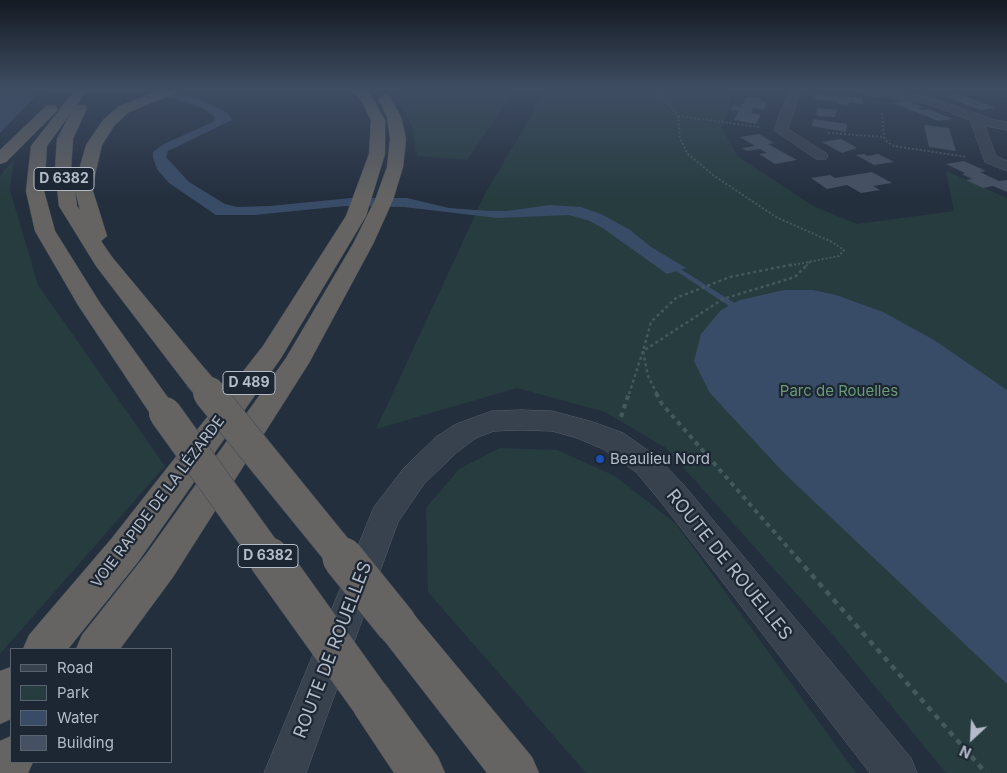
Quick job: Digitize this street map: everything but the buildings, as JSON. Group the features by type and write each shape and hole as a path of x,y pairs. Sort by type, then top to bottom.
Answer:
{"highway":[{"path":"0,159 38,126"},
{"name":"D 6382","path":"53,126 39,146 35,191 45,231 90,305 165,413 422,773"},
{"name":"D 6382","path":"71,126 65,139 63,170 68,206 104,261 516,773"},
{"path":"104,261 83,188 94,145 106,126"},
{"name":"VOIE RAPIDE DE LA LÉZARDE","path":"44,648 124,550 272,352 356,216 377,154 378,126"},
{"name":"VOIE RAPIDE DE LA LÉZARDE","path":"97,648 160,566 296,362 363,244 384,200 395,167 398,139 396,126"},
{"path":"0,702 10,689"},
{"path":"1,773 10,760"}],"street":[{"path":"782,126 781,130 820,156"},
{"path":"979,126 990,159 1007,166"},
{"name":"ROUTE DE ROUELLES","path":"285,773 385,516 414,476 446,445 466,431 492,421 552,422 583,429 613,441 646,464 672,493 896,773"}],"path":[{"path":"613,441 651,322 676,298 730,277 839,256 844,250 832,242 776,217 713,175 688,154 680,140 679,126"},
{"path":"752,126 781,130 884,136"},
{"path":"883,126 887,142 904,149 990,159"},
{"path":"643,351 708,307 723,299 795,277 811,261"},
{"path":"643,351 648,376 662,404 986,773"}],"green space":[{"path":"412,126 491,126 467,160 417,156"},
{"name":"Parc de Rouelles","path":"525,126 721,126 737,156 813,206 857,224 954,211 946,171 1007,198 1007,773 946,773 833,635 666,448 605,412 517,388 376,429 485,194"},
{"path":"14,159 10,190 38,285 165,466 0,654 0,176"},
{"path":"500,448 557,450 615,476 676,524 856,773 586,773 428,592 426,508 459,469"}],"water":[{"path":"0,126 7,126 0,133"},
{"path":"204,126 219,126 168,151 166,157 189,182 225,204 237,207 270,206 351,198 407,198 449,208 490,211 507,211 550,205 581,207 601,214 630,230 651,247 686,268 667,274 604,229 590,221 569,215 497,218 404,207 345,206 254,215 216,215 169,183 157,169 153,152 164,144"},
{"path":"784,290 813,290 836,295 883,312 934,340 1007,390 1007,684 784,473 710,393 694,361 701,334 721,310 740,300"}],"waterway":[{"path":"669,264 732,304"}],"place":[{"name":"Beaulieu Nord","path":"600,459"}]}
